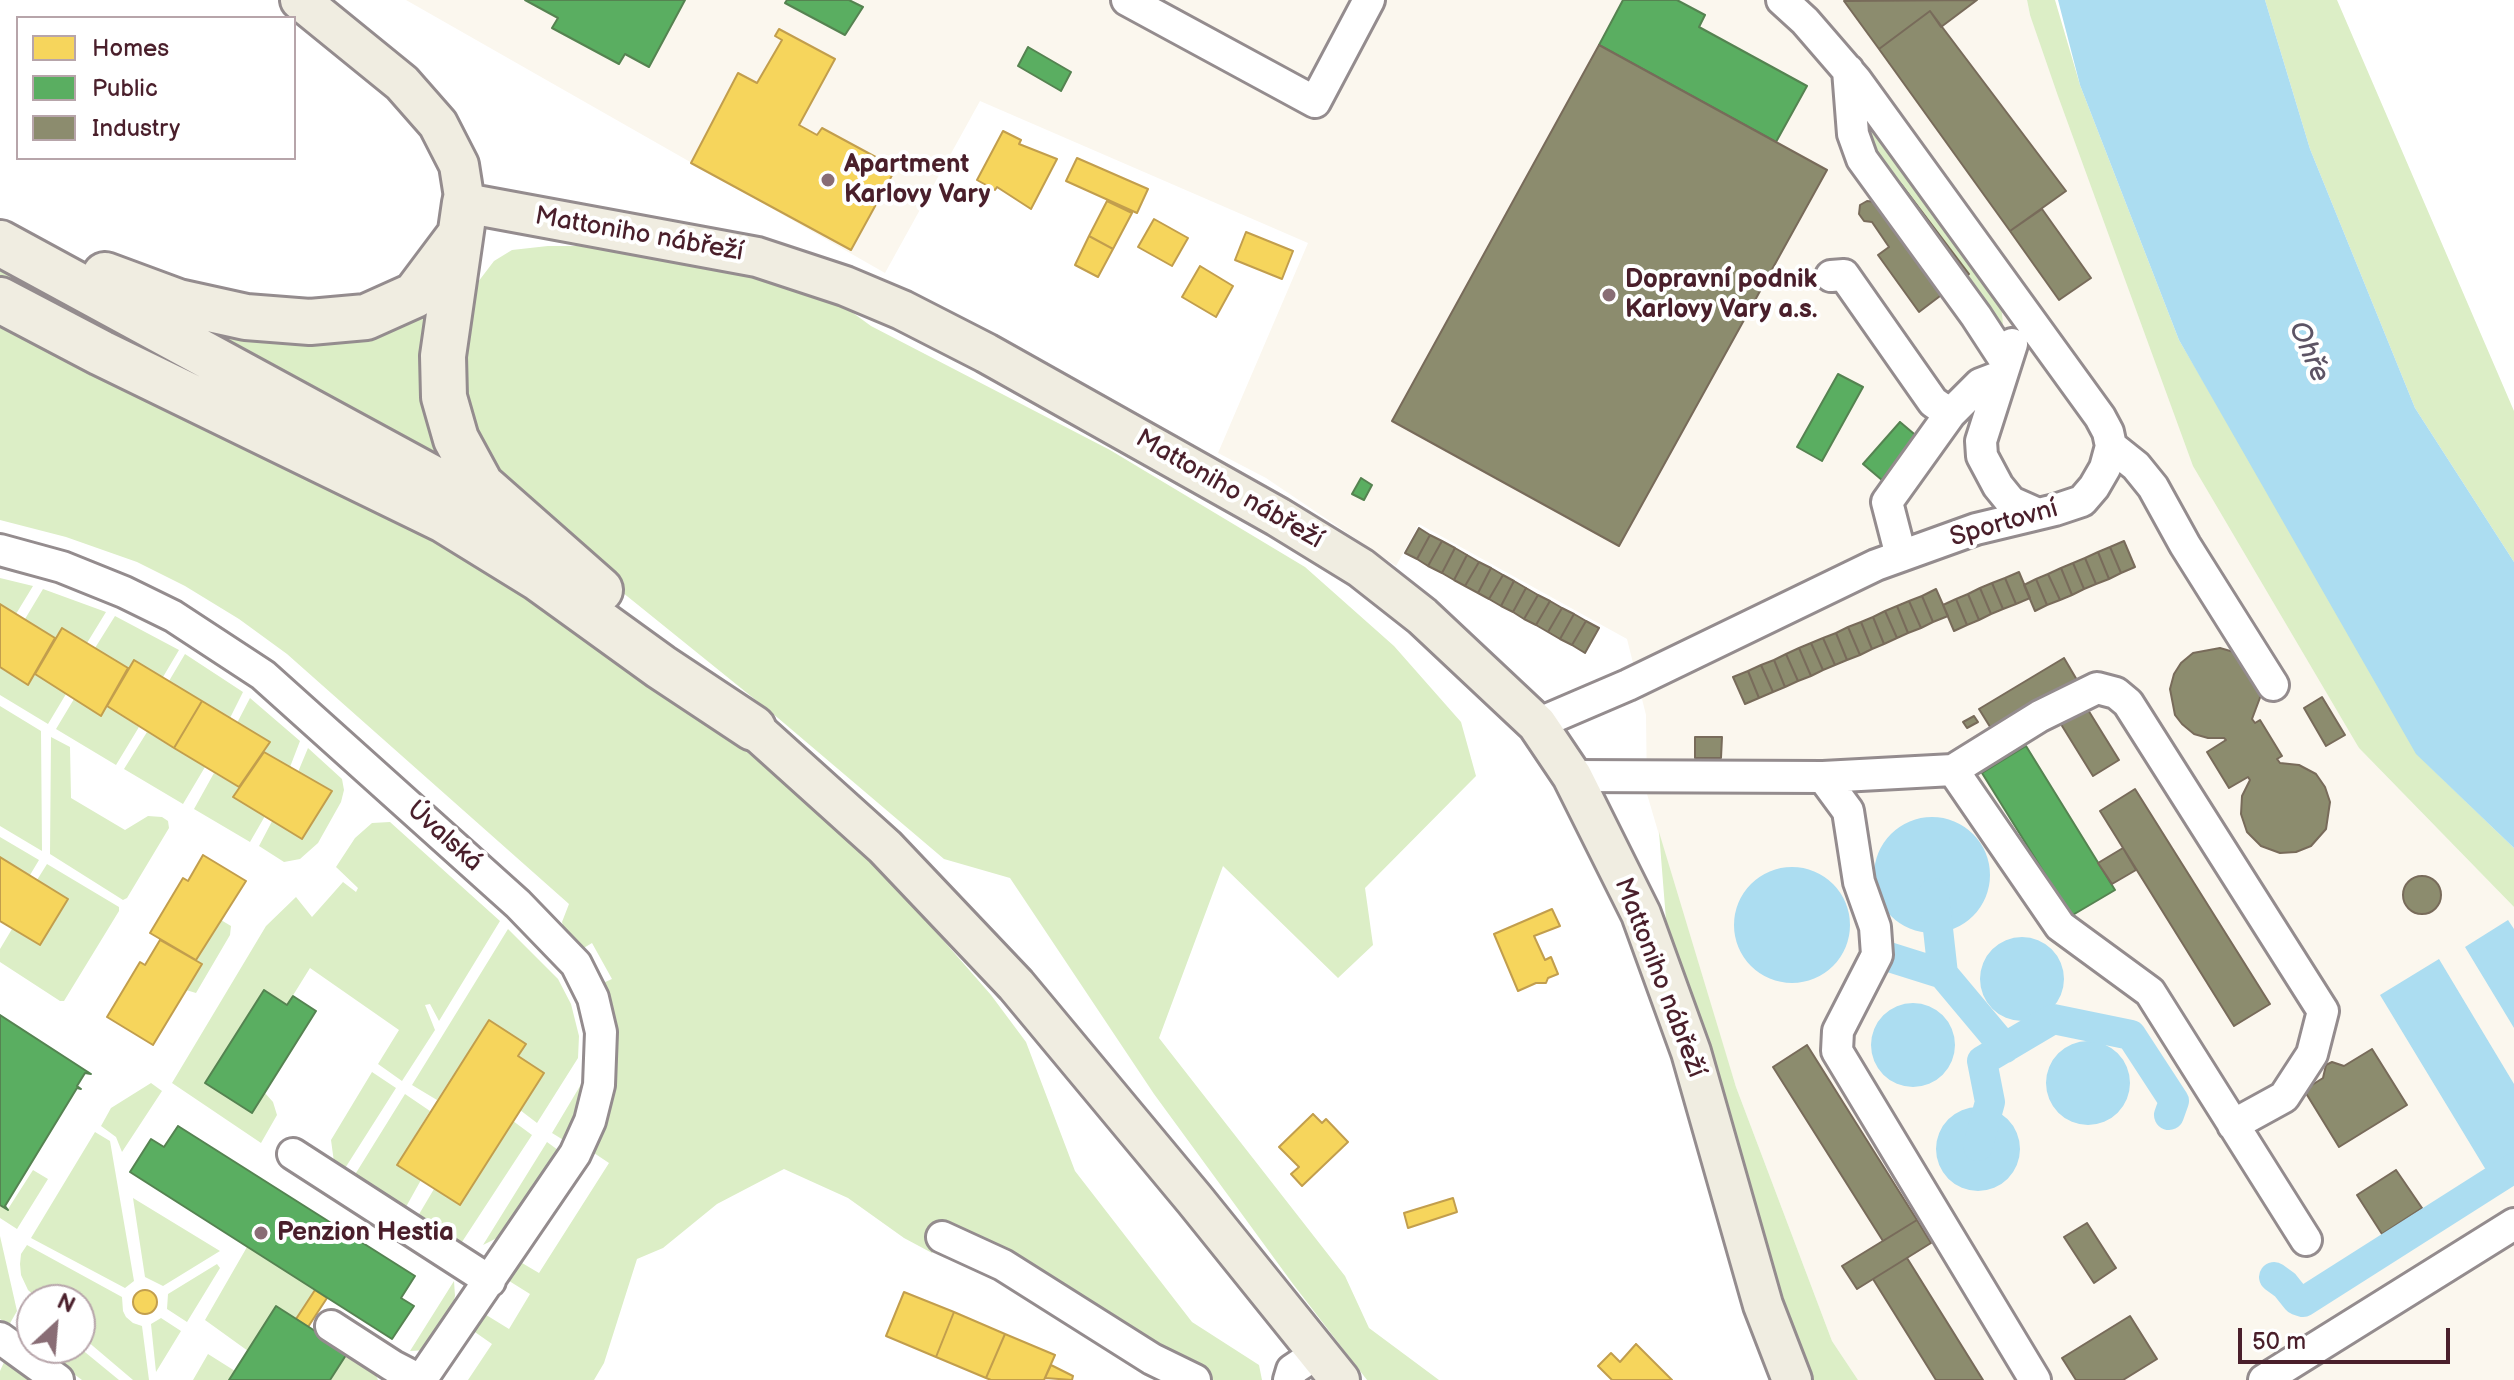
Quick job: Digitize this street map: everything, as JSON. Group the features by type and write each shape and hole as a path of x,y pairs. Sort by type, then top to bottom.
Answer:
{"highway":[{"path":"7,247 95,272 178,302 246,317 310,322 366,317 415,295 463,218"},
{"path":"463,218 443,356 444,397 456,439 481,485 566,562 673,651 753,728"},
{"path":"7,247 478,503 566,562"},
{"path":"0,300 101,353 444,520 538,578 661,667 753,728"}],"main road":[{"path":"300,0 402,83 438,124 459,165 463,218"},
{"name":"Mattoniho nábřeží","path":"463,218 757,257 845,286 902,310 986,353 1278,517 1361,568 1422,616 1537,724 1572,776 1641,914 1691,1052 1763,1305 1792,1380"},
{"path":"753,728 885,847 1016,985 1330,1366"}],"street":[{"path":"1127,0 1315,102 1369,0"},
{"path":"1782,0 1813,11 1848,70 2100,417 2111,446 2136,466 2153,487 2185,545 2273,685"},
{"path":"1848,70 1853,134 1862,159 1976,316 2003,369"},
{"path":"1831,276 1844,275 1933,402 1950,414"},
{"path":"2024,312 1981,441 1982,456 1998,486 2011,502 2038,514"},
{"path":"1901,556 1887,502 1950,414 1980,384 2003,369"},
{"name":"Sportovní","path":"1537,724 1628,685 1876,565 1976,529 2082,501 2105,468 2111,446"},
{"name":"Úvalská","path":"0,550 62,567 124,592 173,616 263,675 518,904 576,964 593,998 601,1032 602,1059 590,1121 575,1154 420,1380"},
{"path":"1572,776 1823,777 1953,770 2040,716 2097,688 2116,693 2128,703 2323,1011 2312,1054 2284,1097 2233,1125"},
{"path":"1953,770 2060,926 2150,992 2306,1240"},
{"path":"1823,777 1848,811 1859,882 1875,927 1877,955 1838,1031 1837,1051 2035,1380"},
{"path":"293,1154 490,1281"},
{"path":"2264,1380 2514,1224"},
{"path":"942,1237 1003,1265 1152,1359 1195,1380"},
{"path":"331,1326 420,1380"},
{"path":"0,1338 58,1380"},
{"path":"1289,1380 1292,1370 1330,1366"}],"shaded area":[{"path":"406,0 2027,0 2030,15 2359,748 2514,907 2514,1380 1858,1380 1832,1341 1736,1087 1692,947 1647,794 1646,715 1627,639 1419,524 1396,566 1266,478 1218,453 1308,243 980,101 885,273"}],"green space":[{"path":"2027,0 2055,0 2080,85 2179,340 2427,764 2514,848 2514,907 2359,748 2193,466 2058,96"},
{"path":"2265,0 2337,0 2514,411 2514,562 2415,408 2310,149"},
{"path":"1863,116 2001,302 2003,325 1996,321 1964,278 1968,274 1902,184 1896,187 1872,155"},
{"path":"590,246 673,254 756,275 838,302 871,326 1110,450 1305,567 1394,646 1461,722 1476,776 1365,888 1373,945 1338,978 1223,866 1159,1038 1345,1276 1369,1328 1439,1380 1367,1380 1154,1094 1010,878 944,859 778,718 539,525 481,455 459,393 465,314 478,282 494,261 512,250"},
{"path":"0,265 263,407 87,325 0,278"},
{"path":"433,298 447,469 208,329"},
{"path":"0,323 448,542 726,734 830,823 902,893 991,995 1026,1042 1075,1171 1192,1322 1259,1365 1262,1380 1214,1380 1192,1375 945,1228 932,1253 904,1238 848,1198 784,1169 717,1204 663,1248 637,1259 604,1363 594,1380 468,1380 492,1344 472,1330 483,1313 509,1329 530,1294 506,1279 517,1260 539,1273 609,1163 588,1149 610,1111 616,1078 616,1032 603,983 612,979 592,943 582,949 564,929 562,922 569,904 287,654 239,619 185,586 137,562 66,537 0,520"},
{"path":"0,578 33,586 16,614 0,604"},
{"path":"43,589 106,612 87,643 62,628 55,638 25,619"},
{"path":"115,616 179,650 163,677 134,660 128,668 95,648"},
{"path":"185,654 243,692 230,718 169,681"},
{"path":"0,668 28,685 35,674 66,694 48,724 0,695"},
{"path":"250,698 300,741 290,767 264,752 270,742 237,723"},
{"path":"74,699 101,715 107,706 139,727 116,765 56,729"},
{"path":"0,706 41,731 42,851 0,826"},
{"path":"147,732 205,767 183,804 124,769"},
{"path":"51,737 70,747 71,798 125,830 148,816 162,817 168,821 169,828 123,900 50,854"},
{"path":"308,748 342,779 344,790 341,802 318,843 300,859 284,862 259,846"},
{"path":"214,773 239,787 233,797 265,816 250,842 194,809"},
{"path":"390,822 500,921 439,1021 430,1004 425,1005 435,1030 402,1081 378,1064 399,1030 310,968 287,1005 264,991 205,1083 252,1113 265,1093 273,1102 277,1115 261,1143 172,1083 266,926 296,897 312,917 343,882 356,892 358,888 336,867 355,838 372,823"},
{"path":"1659,832 1736,1087 1832,1341 1858,1380 1809,1380 1761,1249 1668,945"},
{"path":"0,837 39,860 30,875 0,857"},
{"path":"47,864 119,907 64,1001 0,962 0,949 12,929 40,945 68,899 37,880"},
{"path":"221,920 231,926 230,935 196,993 186,990 202,964 196,960"},
{"path":"508,929 558,979 571,1004 579,1036 578,1058 537,1123 520,1110 518,1056 526,1044 489,1020 437,1100 412,1085"},
{"path":"589,1071 580,1109 565,1141 552,1133"},
{"path":"372,1072 396,1088 342,1173 334,1162 331,1140"},
{"path":"151,1083 162,1091 122,1152 116,1137 101,1126 111,1108"},
{"path":"405,1094 430,1111 397,1165 421,1180 402,1214 351,1181"},
{"path":"513,1121 532,1135 460,1245 415,1221 434,1189 460,1205"},
{"path":"95,1132 110,1141 134,1281 125,1288 31,1238"},
{"path":"547,1142 558,1150 509,1227 499,1237 483,1245"},
{"path":"33,1170 48,1179 17,1229 0,1218 0,1205 8,1209"},
{"path":"133,1198 220,1251 163,1286 145,1277"},
{"path":"0,1236 16,1313 9,1325 0,1319"},
{"path":"27,1245 122,1297 126,1317 142,1326 149,1380 133,1380 96,1349 96,1284 25,1284 21,1275 21,1254"},
{"path":"247,1247 315,1290 296,1319 276,1306 248,1351 205,1320"},
{"path":"217,1264 220,1268 187,1322 167,1309 168,1294"},
{"path":"454,1281 455,1296 449,1319 428,1350 410,1351"},
{"path":"161,1318 181,1331 156,1372 151,1324"},
{"path":"348,1352 371,1364 378,1380 331,1380"},
{"path":"208,1354 235,1371 229,1380 193,1380"},
{"path":"5,1360 33,1380 0,1380"},
{"path":"96,1361 119,1380 82,1380 60,1364 96,1364"}],"water":[{"name":"Ohře","path":"2058,0 2265,0 2310,149 2415,408 2514,562 2514,848 2416,754 2179,340 2080,85"},
{"path":"1932,817 1954,822 1973,834 1985,853 1990,875 1985,897 1973,916 1954,928 1932,933 1910,928 1891,916 1879,897 1874,875 1879,853 1891,834 1910,822"},
{"path":"1792,867 1814,872 1833,884 1845,903 1850,925 1845,947 1833,966 1814,978 1792,983 1770,978 1751,966 1739,947 1734,925 1739,903 1751,884 1770,872"},
{"path":"2508,920 2514,929 2514,1028 2465,947"},
{"path":"2022,937 2038,940 2052,949 2061,963 2064,979 2061,995 2052,1009 2038,1018 2022,1021 2006,1018 1992,1009 1983,995 1980,979 1983,963 1992,949 2006,940"},
{"path":"2439,959 2514,1084 2514,1160 2489,1175 2380,995"},
{"path":"1913,1003 1929,1006 1943,1015 1952,1029 1955,1045 1952,1061 1943,1075 1929,1084 1913,1087 1897,1084 1883,1075 1874,1061 1871,1045 1874,1029 1883,1015 1897,1006"},
{"path":"2088,1041 2104,1044 2118,1053 2127,1067 2130,1083 2127,1099 2118,1113 2104,1122 2088,1125 2072,1122 2058,1113 2049,1099 2046,1083 2049,1067 2058,1053 2072,1044"},
{"path":"1978,1107 1994,1110 2008,1119 2017,1133 2020,1149 2017,1165 2008,1179 1994,1188 1978,1191 1962,1188 1948,1179 1939,1165 1936,1149 1939,1133 1948,1119 1962,1110"}],"building: Homes":[{"name":"Apartment Karlovy Vary","path":"779,29 835,59 799,125 817,135 822,128 896,168 851,250 691,163 738,73 757,83 782,40 775,36"},
{"path":"1003,131 1021,140 1019,144 1057,159 1031,209 997,187 995,190 977,180"},
{"path":"1077,158 1148,189 1137,213 1066,181"},
{"path":"1107,201 1132,213 1113,249 1089,236"},
{"path":"1154,219 1188,238 1172,266 1138,247"},
{"path":"1246,232 1293,251 1282,279 1235,260"},
{"path":"1089,236 1113,249 1098,277 1075,265"},
{"path":"1200,266 1233,286 1216,317 1182,297"},
{"path":"0,604 55,638 28,685 0,667"},
{"path":"62,628 128,668 101,716 35,674"},
{"path":"134,660 202,701 174,748 107,706"},
{"path":"202,701 270,742 239,787 174,748"},
{"path":"264,752 332,791 302,839 233,797"},
{"path":"203,855 246,881 196,960 150,933 183,878 188,881"},
{"path":"0,857 68,899 40,945 0,921"},
{"path":"1552,909 1560,926 1534,936 1545,960 1551,957 1558,974 1548,978 1546,983 1536,983 1518,991 1494,934"},
{"path":"160,940 202,964 153,1045 107,1017 140,962 145,965"},
{"path":"489,1020 526,1044 518,1056 544,1073 460,1205 397,1165"},
{"path":"1313,1114 1322,1123 1326,1119 1348,1142 1302,1186 1291,1174 1299,1167 1279,1147"},
{"path":"1453,1198 1457,1212 1408,1228 1404,1213"},
{"path":"145,1290 154,1293 157,1302 154,1311 145,1314 136,1311 133,1302 136,1293"},
{"path":"315,1290 327,1298 308,1327 296,1319"},
{"path":"904,1292 954,1312 936,1357 886,1336"},
{"path":"954,1312 1005,1334 986,1378 936,1357"},
{"path":"1005,1334 1055,1355 1044,1380 986,1378"},
{"path":"1636,1344 1672,1380 1612,1380 1598,1366 1611,1353 1620,1362"},
{"path":"1051,1365 1073,1376 1072,1380 1045,1378"}],"building: Public":[{"path":"525,0 685,0 649,67 625,54 619,64 552,28 558,18"},
{"path":"787,0 849,0 863,7 845,35 785,3"},
{"path":"1623,0 1677,0 1705,15 1699,27 1807,86 1776,142 1599,45"},
{"path":"1028,47 1071,72 1061,91 1018,66"},
{"path":"1838,374 1863,387 1822,461 1797,447"},
{"path":"1900,422 1926,444 1889,486 1863,464"},
{"path":"1361,478 1372,485 1364,500 1352,494"},
{"path":"2026,746 2115,890 2071,916 1982,773"},
{"path":"264,990 287,1005 293,996 316,1011 252,1113 205,1083"},
{"path":"0,1015 91,1074 85,1073 77,1086 81,1089 77,1088 5,1206 8,1210 0,1205"},
{"path":"178,1126 415,1276 401,1298 414,1306 392,1339 130,1172 151,1139 164,1147"},
{"path":"276,1306 348,1352 330,1380 229,1380"}],"building: Industry":[{"path":"1977,0 1941,27 1930,11 1879,49 1844,1"},
{"path":"1930,11 2066,191 2010,231 1879,49"},
{"name":"Dopravní podnik Karlovy Vary a.s.","path":"1599,45 1827,170 1619,546 1392,421"},
{"path":"1901,184 1969,274 1919,312 1878,255 1889,247 1872,222 1864,221 1859,214 1860,205 1867,201 1876,202"},
{"path":"2042,209 2091,278 2059,300 2010,231"},
{"path":"1419,528 1430,535 1417,559 1405,553"},
{"path":"1430,535 1442,541 1428,566 1417,559"},
{"path":"1442,541 1455,548 1442,573 1428,566"},
{"path":"2124,541 2135,567 2121,573 2110,547"},
{"path":"2110,547 2121,573 2109,579 2098,552"},
{"path":"1455,548 1467,555 1454,580 1442,573"},
{"path":"2098,552 2109,579 2096,584 2085,558"},
{"path":"1467,555 1479,562 1465,586 1454,580"},
{"path":"2085,558 2096,584 2084,589 2073,563"},
{"path":"1479,562 1491,568 1478,593 1465,586"},
{"path":"2073,563 2084,589 2072,595 2061,568"},
{"path":"1491,568 1503,575 1489,599 1478,593"},
{"path":"2061,568 2072,595 2060,600 2048,574"},
{"path":"2019,572 2030,598 2016,604 2005,578"},
{"path":"2048,574 2060,600 2047,605 2036,579"},
{"path":"1503,575 1514,581 1501,606 1489,599"},
{"path":"2005,578 2016,604 2003,609 1992,583"},
{"path":"2036,579 2047,605 2035,611 2024,585"},
{"path":"1514,581 1526,588 1513,612 1501,606"},
{"path":"1992,583 2003,609 1991,614 1980,588"},
{"path":"1526,588 1538,595 1524,619 1513,612"},
{"path":"1980,588 1991,614 1979,620 1968,594"},
{"path":"1936,589 1948,616 1933,622 1922,596"},
{"path":"1968,594 1979,620 1967,625 1956,599"},
{"path":"1538,595 1550,601 1536,625 1524,619"},
{"path":"1922,596 1933,622 1921,628 1909,601"},
{"path":"1956,599 1967,625 1954,631 1943,605"},
{"path":"1550,601 1562,608 1548,632 1536,625"},
{"path":"1909,601 1921,628 1908,633 1897,606"},
{"path":"1897,606 1908,633 1897,638 1885,611"},
{"path":"1562,608 1574,614 1560,639 1548,632"},
{"path":"1885,611 1897,638 1884,644 1873,617"},
{"path":"1574,614 1586,621 1572,645 1560,639"},
{"path":"1873,617 1884,644 1872,649 1861,622"},
{"path":"1586,621 1599,628 1585,653 1572,645"},
{"path":"1861,622 1872,649 1860,655 1848,627"},
{"path":"1848,627 1860,655 1847,660 1836,633"},
{"path":"1836,633 1847,660 1835,665 1823,638"},
{"path":"1823,638 1835,665 1823,670 1811,643"},
{"path":"1811,643 1823,670 1811,676 1799,648"},
{"path":"1799,648 1811,676 1798,681 1786,654"},
{"path":"2220,648 2237,653 2259,679 2261,695 2252,719 2255,723 2260,720 2282,756 2277,759 2280,763 2299,765 2316,774 2325,787 2330,802 2326,829 2311,846 2296,852 2280,853 2261,846 2247,832 2241,814 2242,796 2250,780 2248,777 2229,788 2207,752 2226,740 2194,734 2175,715 2170,689 2181,663 2193,653"},
{"path":"1786,654 1798,681 1785,687 1774,660"},
{"path":"2064,658 2077,680 1992,730 1979,709"},
{"path":"1774,660 1785,687 1773,692 1761,665"},
{"path":"1761,665 1773,692 1759,698 1748,671"},
{"path":"1748,671 1759,698 1745,704 1733,677"},
{"path":"2322,697 2345,735 2326,746 2304,708"},
{"path":"2085,705 2119,760 2093,776 2059,721"},
{"path":"1974,716 1978,722 1967,728 1963,722"},
{"path":"1695,737 1722,737 1721,758 1695,758"},
{"path":"2135,789 2270,1004 2234,1026 2100,811"},
{"path":"2123,848 2136,870 2112,884 2098,863"},
{"path":"2422,876 2435,882 2441,895 2435,908 2422,914 2409,908 2403,895 2409,882"},
{"path":"1807,1045 1917,1220 1883,1241 1773,1067"},
{"path":"2372,1049 2407,1105 2339,1147 2304,1090 2323,1078 2326,1065 2332,1062 2344,1066"},
{"path":"2396,1170 2422,1208 2382,1234 2357,1195"},
{"path":"1917,1220 1931,1243 1857,1289 1842,1266"},
{"path":"2087,1223 2116,1268 2094,1283 2064,1237"},
{"path":"1907,1258 1983,1380 1936,1380 1873,1279"},
{"path":"2130,1316 2157,1359 2123,1380 2076,1380 2062,1358"}],"waterway":[{"path":"1934,893 1943,974 2005,1048"},
{"path":"1889,957 1943,974"},
{"path":"1978,1146 1990,1102 1982,1061 2053,1019 2131,1035 2174,1101 2169,1115"},
{"path":"2274,1277 2297,1300 2303,1302 2514,1168"}],"place":[{"name":"Apartment Karlovy Vary","path":"828,180"},
{"name":"Dopravní podnik Karlovy Vary a.s.","path":"1609,295"},
{"name":"Penzion Hestia","path":"261,1233"}]}
